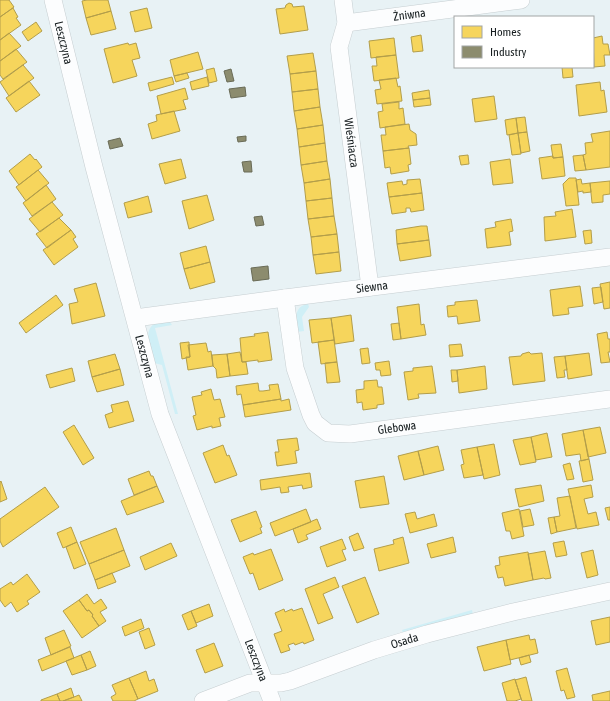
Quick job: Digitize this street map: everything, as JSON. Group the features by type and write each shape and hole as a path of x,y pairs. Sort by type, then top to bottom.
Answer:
{"street":[{"name":"Leszczyna","path":"53,0 94,167 160,414 272,701"},
{"name":"Wieśniacza","path":"343,0 346,23 339,47 370,287"},
{"name":"Żniwna","path":"346,23 521,0"},
{"name":"Siewna","path":"135,318 610,256"},
{"name":"Glebowa","path":"285,298 298,381 315,424 328,433 350,434 610,399"},
{"name":"Osada","path":"203,701 250,683 286,683 374,650 427,634 513,612 610,591"}],"shaded area":[{"path":"308,304 309,307 302,317 304,331 297,332 296,315 303,305"},
{"path":"169,321 172,325 155,328 178,414 175,414 162,365 154,363 148,337 150,328 154,324"},
{"path":"472,610 473,614 403,634 402,630"}],"building: Homes":[{"path":"0,0 9,0 14,7 0,17"},
{"path":"108,0 111,11 86,18 82,1"},
{"path":"289,3 292,4 293,7 304,6 308,30 280,34 276,9 285,8"},
{"path":"13,8 18,17 16,18 21,25 0,40 0,17"},
{"path":"147,8 152,28 135,32 130,12"},
{"path":"111,11 116,29 91,35 86,18"},
{"path":"36,22 42,31 28,41 22,32"},
{"path":"9,33 21,46 0,61 0,40"},
{"path":"421,35 423,51 413,52 411,37"},
{"path":"602,36 603,44 608,44 610,55 604,55 605,66 594,67 594,38"},
{"path":"394,38 396,55 371,58 369,41"},
{"path":"128,43 129,45 136,43 140,58 132,60 137,76 113,83 104,49"},
{"path":"16,49 27,62 3,79 0,75 0,61"},
{"path":"198,52 203,69 174,76 170,60"},
{"path":"313,53 316,71 290,74 287,56"},
{"path":"396,55 399,78 374,81 372,66 377,66 376,57"},
{"path":"23,65 34,78 9,96 0,82"},
{"path":"214,68 217,81 209,83 206,70"},
{"path":"562,68 572,68 573,77 563,78"},
{"path":"316,71 318,89 292,92 290,74"},
{"path":"187,73 189,78 176,82 174,76"},
{"path":"172,77 174,84 150,91 148,83"},
{"path":"207,77 209,86 192,90 190,82"},
{"path":"396,78 398,87 400,86 402,101 377,104 375,90 381,89 379,80"},
{"path":"29,81 40,95 16,112 6,98"},
{"path":"600,82 601,91 604,90 607,112 579,116 576,85"},
{"path":"185,88 188,99 183,100 186,109 161,114 157,96"},
{"path":"318,89 320,107 294,111 292,92"},
{"path":"429,90 430,98 413,100 412,93"},
{"path":"494,96 497,119 475,122 472,99"},
{"path":"430,98 431,105 414,107 413,100"},
{"path":"399,102 399,109 403,108 405,124 380,128 378,112 383,111 382,104"},
{"path":"320,107 323,125 297,129 294,111"},
{"path":"174,111 180,131 152,139 148,124 157,121 156,115"},
{"path":"525,117 527,132 518,133 516,118"},
{"path":"516,118 518,133 507,135 505,120"},
{"path":"409,124 410,130 416,134 417,145 408,146 409,148 383,151 381,135 386,135 385,127"},
{"path":"323,125 325,143 299,147 297,129"},
{"path":"610,131 610,167 586,170 583,155 586,154 585,143 593,142 591,134"},
{"path":"527,132 530,151 521,153 518,133"},
{"path":"518,133 521,154 512,155 509,135"},
{"path":"325,143 327,161 301,165 299,147"},
{"path":"561,144 563,157 553,158 551,145"},
{"path":"409,148 411,164 408,165 409,171 391,174 390,167 385,168 383,151"},
{"path":"30,154 42,167 19,185 9,171"},
{"path":"468,155 469,164 461,165 459,156"},
{"path":"583,155 586,170 575,171 573,156"},
{"path":"553,156 553,158 563,157 565,176 542,179 539,158"},
{"path":"181,159 186,178 165,184 159,164"},
{"path":"510,159 513,183 493,185 490,162"},
{"path":"327,161 330,179 304,183 301,165"},
{"path":"38,170 49,183 26,201 16,187"},
{"path":"569,178 576,178 579,205 566,206 563,184"},
{"path":"330,179 332,198 306,201 304,183"},
{"path":"420,179 422,193 389,197 387,183 402,181 403,185 407,184 407,180"},
{"path":"581,179 582,184 590,183 591,192 578,192 576,180"},
{"path":"610,181 610,194 603,195 603,202 592,203 590,183"},
{"path":"46,185 56,199 32,216 23,203"},
{"path":"422,193 424,210 411,212 410,208 406,208 406,212 392,214 389,197"},
{"path":"207,195 214,220 189,229 182,201"},
{"path":"148,196 152,212 128,218 124,203"},
{"path":"332,198 334,216 308,219 306,201"},
{"path":"52,202 63,215 40,232 29,219"},
{"path":"572,209 576,237 545,241 544,217 556,216 555,212"},
{"path":"334,216 337,234 311,237 308,219"},
{"path":"59,218 71,230 47,248 36,234"},
{"path":"511,219 513,231 509,232 511,245 487,248 485,229 496,227 495,222"},
{"path":"427,226 429,240 397,244 396,230"},
{"path":"71,230 76,237 73,239 78,247 54,265 43,250"},
{"path":"591,230 592,243 585,244 583,231"},
{"path":"337,234 339,252 313,255 311,237"},
{"path":"429,240 431,256 400,261 397,244"},
{"path":"206,246 210,262 184,269 180,253"},
{"path":"339,252 341,271 316,274 313,255"},
{"path":"210,262 215,282 190,289 184,269"},
{"path":"610,282 610,308 604,309 600,284"},
{"path":"96,283 105,316 72,324 69,304 78,302 74,289"},
{"path":"580,286 583,306 568,308 569,314 553,316 550,290"},
{"path":"601,287 603,302 594,304 592,288"},
{"path":"56,295 63,305 26,333 19,323"},
{"path":"477,300 480,321 458,324 457,316 448,317 447,306 455,305 455,302"},
{"path":"419,304 421,325 424,324 426,335 401,339 397,307"},
{"path":"351,315 354,341 335,344 331,318"},
{"path":"331,318 334,340 312,343 309,320"},
{"path":"399,323 401,339 393,340 391,324"},
{"path":"268,332 272,360 242,362 240,338"},
{"path":"607,332 608,339 610,339 610,352 608,352 610,362 601,363 597,334"},
{"path":"334,340 337,362 321,364 318,342"},
{"path":"189,342 190,357 182,359 180,343"},
{"path":"206,343 208,352 211,351 213,366 188,370 186,357 190,357 188,345"},
{"path":"461,344 463,356 450,357 449,345"},
{"path":"368,348 370,363 362,364 360,349"},
{"path":"240,352 242,362 246,362 248,374 230,376 227,354"},
{"path":"529,352 531,354 542,353 545,381 513,385 509,357 521,356 522,354"},
{"path":"589,353 592,375 568,379 565,356"},
{"path":"115,354 120,369 92,377 88,361"},
{"path":"227,354 230,376 217,378 216,369 213,366 212,355"},
{"path":"565,356 567,370 564,370 565,377 557,378 554,357"},
{"path":"389,361 391,375 381,376 380,370 376,370 375,363"},
{"path":"337,362 340,382 327,383 325,363"},
{"path":"432,366 436,393 418,394 419,398 408,400 404,372 413,371 413,368"},
{"path":"485,366 487,389 459,393 457,370"},
{"path":"72,368 75,381 50,388 46,375"},
{"path":"120,369 124,385 97,392 92,377"},
{"path":"451,370 457,370 458,381 452,382"},
{"path":"377,380 378,387 382,387 384,404 377,405 377,408 363,410 362,402 357,403 356,390 364,389 364,381"},
{"path":"258,383 259,391 270,390 269,385 278,384 281,399 243,405 241,394 237,395 236,386"},
{"path":"211,389 214,400 220,399 225,417 219,418 221,426 212,428 212,426 197,430 193,416 196,415 192,397 202,395 201,392"},
{"path":"281,399 281,401 289,399 291,410 245,417 243,405"},
{"path":"128,401 134,421 109,428 105,415 113,412 111,405"},
{"path":"74,425 94,458 83,465 63,432"},
{"path":"600,427 606,453 588,457 583,430"},
{"path":"583,430 589,459 581,461 580,454 566,456 562,434"},
{"path":"547,433 552,457 536,460 531,437"},
{"path":"531,437 536,462 520,465 513,440"},
{"path":"297,438 299,450 295,451 297,463 277,466 275,452 279,452 277,440"},
{"path":"494,444 500,475 484,479 477,447"},
{"path":"223,445 227,456 229,455 237,475 215,483 203,453"},
{"path":"438,446 444,470 424,475 418,451"},
{"path":"477,447 483,475 464,478 461,465 464,464 461,450"},
{"path":"418,451 424,475 404,480 398,456"},
{"path":"589,459 593,480 583,482 579,461"},
{"path":"570,463 574,479 567,480 563,465"},
{"path":"149,471 157,486 134,495 128,479"},
{"path":"310,473 312,487 303,489 302,485 288,487 289,492 281,493 280,487 261,490 260,480"},
{"path":"384,476 389,504 360,508 355,481"},
{"path":"1,481 7,499 0,502 0,482"},
{"path":"541,485 544,501 519,507 515,489"},
{"path":"591,485 593,497 584,499 588,514 596,512 599,525 577,529 568,489"},
{"path":"157,486 164,502 127,515 121,501"},
{"path":"45,487 59,507 3,547 0,541 0,519"},
{"path":"570,496 576,528 557,532 554,517 560,516 557,498"},
{"path":"610,507 610,520 608,520 605,508"},
{"path":"306,509 311,522 275,536 270,523"},
{"path":"519,509 524,536 512,539 510,531 506,531 502,513"},
{"path":"530,509 534,525 523,527 520,511"},
{"path":"256,511 262,527 260,528 262,533 240,542 231,520"},
{"path":"415,512 417,519 434,514 437,526 410,533 405,514"},
{"path":"554,517 557,532 551,534 548,518"},
{"path":"317,519 321,529 306,535 308,539 298,543 293,529"},
{"path":"71,527 77,542 63,548 57,533"},
{"path":"116,528 124,550 89,564 80,542"},
{"path":"358,533 364,548 354,551 349,537"},
{"path":"403,537 409,563 379,571 374,549 394,544 393,540"},
{"path":"453,537 456,552 431,558 427,544"},
{"path":"342,539 346,549 342,550 346,560 327,567 320,547"},
{"path":"564,541 567,555 556,557 553,543"},
{"path":"77,542 86,564 74,569 66,547"},
{"path":"171,543 177,556 145,570 140,557"},
{"path":"271,549 283,580 259,590 253,573 250,574 243,557"},
{"path":"124,550 130,566 95,580 89,564"},
{"path":"593,550 598,575 587,578 581,553"},
{"path":"545,551 551,578 533,580 528,554"},
{"path":"528,552 533,580 505,586 503,577 498,578 495,566 500,565 499,557"},
{"path":"112,573 116,582 98,589 95,580"},
{"path":"27,574 40,592 27,601 29,604 17,612 11,602 5,607 0,600 0,589 11,582 13,585"},
{"path":"335,577 339,587 323,594 333,618 318,624 305,589"},
{"path":"365,577 379,614 357,623 342,586"},
{"path":"87,594 94,604 101,599 107,608 100,612 106,621 99,626 92,616 93,615 89,610 87,611 79,600"},
{"path":"79,600 87,611 89,610 93,615 92,616 99,626 82,638 63,611"},
{"path":"209,604 213,616 196,623 191,611"},
{"path":"302,608 314,640 304,644 303,642 295,645 294,643 288,645 290,650 281,653 274,634 282,631 275,613 284,609 285,612 292,609 293,611"},
{"path":"191,611 197,626 188,630 182,615"},
{"path":"610,617 610,642 596,645 591,621"},
{"path":"141,619 144,628 125,636 122,627"},
{"path":"149,628 155,645 145,649 139,632"},
{"path":"64,630 71,646 51,655 45,638"},
{"path":"529,635 530,640 535,639 538,653 510,660 506,640"},
{"path":"506,640 511,664 484,671 477,647"},
{"path":"214,643 223,666 205,673 196,650"},
{"path":"70,647 74,658 42,671 38,660"},
{"path":"90,651 96,666 87,670 81,655"},
{"path":"81,655 87,670 72,675 66,661"},
{"path":"529,655 531,662 521,665 519,658"},
{"path":"567,668 575,697 567,699 564,690 561,691 556,671"},
{"path":"146,671 149,681 154,679 158,691 138,699 129,678"},
{"path":"526,677 532,701 522,701 515,680"},
{"path":"129,678 138,699 134,701 113,701 111,697 116,694 112,685"},
{"path":"515,679 521,699 507,701 502,683"},
{"path":"71,688 74,697 60,701 57,694"},
{"path":"610,691 610,701 593,701 592,695"},
{"path":"57,694 60,701 41,701 41,700"},
{"path":"79,695 82,701 63,701 74,697"}],"building: Industry":[{"path":"231,69 234,81 227,82 224,71"},
{"path":"245,87 246,96 231,98 229,89"},
{"path":"246,136 246,141 238,142 237,137"},
{"path":"120,138 123,146 110,149 108,141"},
{"path":"251,161 252,172 244,172 242,162"},
{"path":"262,216 264,225 256,226 254,217"},
{"path":"268,266 269,279 253,281 251,268"}]}
